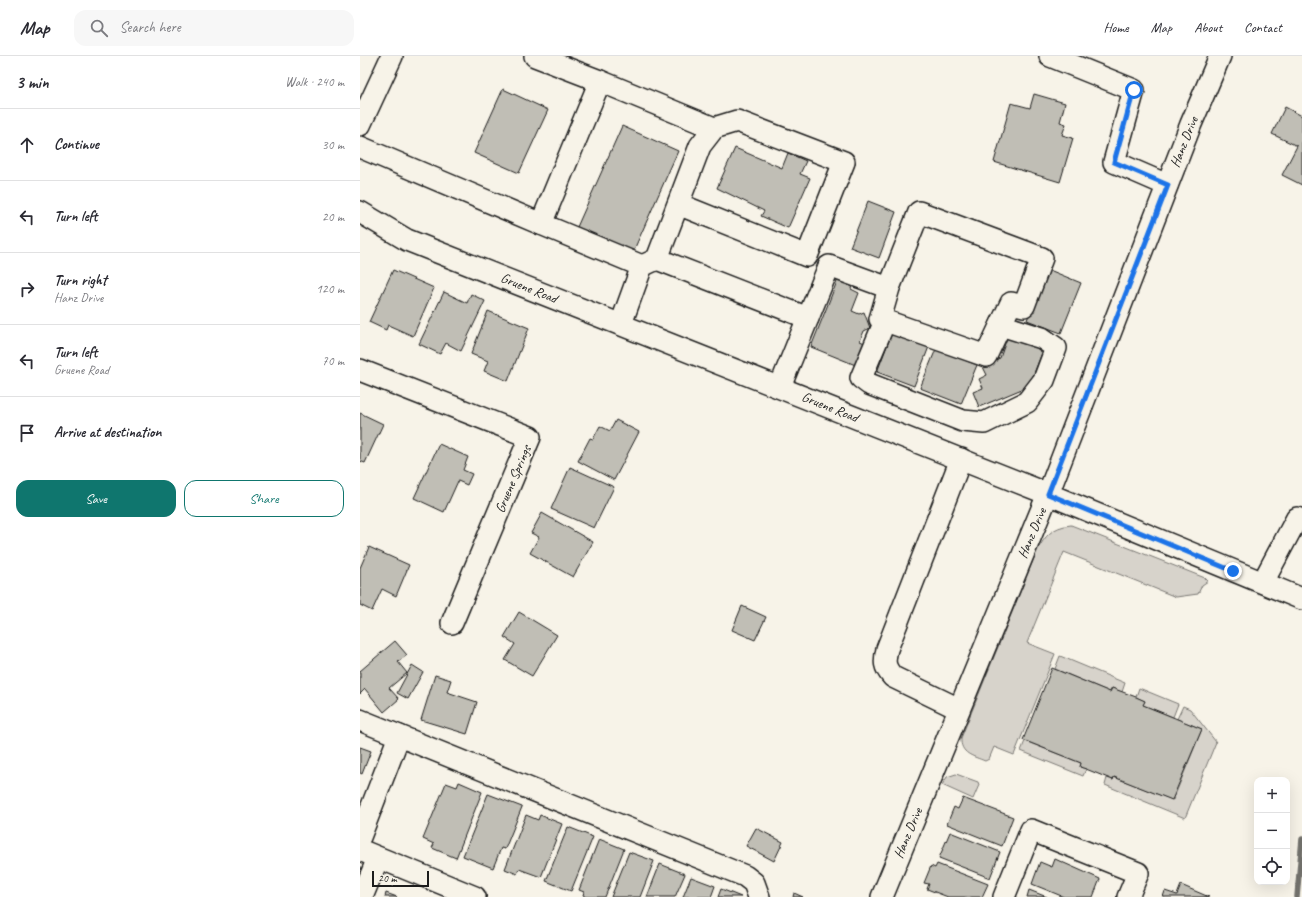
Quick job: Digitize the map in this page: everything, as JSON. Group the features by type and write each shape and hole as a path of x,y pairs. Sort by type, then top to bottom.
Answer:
{"street":[{"path":"360,125 392,56"},
{"path":"535,56 714,128"},
{"path":"1050,56 1134,90 1114,162 1168,185"},
{"name":"Hanz Drive","path":"882,897 1048,494 1168,185 1220,56"},
{"path":"541,224 600,81"},
{"path":"620,324 678,204 700,146 714,128 736,122 844,162 807,256 678,204"},
{"path":"360,147 541,224 808,318"},
{"name":"Gruene Road","path":"360,212 407,240 961,459 1302,599"},
{"path":"919,212 1042,258 1024,306 1010,303 986,356 880,319 889,288 919,212"},
{"path":"780,387 829,266 889,288"},
{"path":"885,321 861,378 869,384 963,422 984,424 1028,402 1044,380 1056,348 1042,338 1001,325"},
{"name":"Gruene Springs","path":"360,370 530,437 452,623"},
{"path":"959,709 893,677 886,669 884,662 887,649 961,459"},
{"path":"1263,582 1300,514"},
{"path":"360,720 745,876 754,883 759,897"},
{"path":"360,837 399,736"},
{"path":"1004,897 1031,830 1138,873 1128,897"},
{"path":"362,897 369,854 475,897"}],"shaded area":[{"path":"1071,525 1205,578 1208,581 1202,585 1198,594 1176,597 1064,552 1027,643 1055,654 1014,755 994,747 989,759 985,761 976,758 965,751 961,743 961,738 1037,551 1050,533 1064,526"},
{"path":"1060,656 1125,683 1122,692 1112,688 1110,692 1055,669"},
{"path":"1139,688 1178,704 1173,717 1143,705 1145,701 1136,697"},
{"path":"1183,706 1190,709 1216,742 1185,818 1105,785 1107,778 1113,780 1114,777 1173,800 1202,729 1177,719"},
{"path":"1025,741 1081,763 1080,767 1086,769 1083,776 1021,751"},
{"path":"956,774 978,782 979,785 973,799 942,785 947,777"}],"building":[{"path":"503,89 548,110 519,173 474,153"},
{"path":"1034,94 1065,103 1060,122 1066,124 1062,135 1073,138 1060,182 994,162 1011,103 1030,108"},
{"path":"1285,107 1302,116 1302,185 1282,175 1297,146 1272,134"},
{"path":"622,126 678,151 633,252 577,227"},
{"path":"735,148 782,168 788,153 806,161 800,174 810,178 788,228 761,216 764,211 717,188"},
{"path":"868,201 896,212 879,258 850,247"},
{"path":"1047,269 1081,283 1061,333 1027,320"},
{"path":"393,270 434,288 413,336 388,325 386,330 369,322"},
{"path":"838,279 852,285 851,289 859,293 852,311 859,314 864,312 870,328 864,331 860,341 867,344 858,366 811,347"},
{"path":"444,292 467,303 471,294 485,301 461,351 446,343 440,354 419,344"},
{"path":"488,311 529,328 508,381 484,371 488,361 471,354"},
{"path":"893,330 930,344 914,386 877,372"},
{"path":"1008,335 1044,348 1029,386 979,407 973,392 983,388 979,379 987,375 982,365 1000,358"},
{"path":"936,349 977,365 961,404 920,388"},
{"path":"360,413 383,424 365,463 360,461"},
{"path":"616,420 639,432 614,480 578,461 590,438 593,439 600,426 610,431"},
{"path":"439,444 468,457 463,470 472,474 467,485 458,481 444,512 414,498"},
{"path":"570,467 614,487 594,528 551,509"},
{"path":"542,513 593,542 573,577 530,553 539,537 531,533"},
{"path":"369,547 409,565 396,596 382,589 372,611 360,605 360,568"},
{"path":"742,606 766,617 755,640 732,630"},
{"path":"519,612 557,635 532,676 505,660 515,644 504,637"},
{"path":"395,641 407,655 398,662 407,673 389,688 399,699 384,712 365,689 360,694 360,671"},
{"path":"412,665 423,672 408,699 397,693"},
{"path":"1052,668 1110,692 1112,688 1136,697 1145,701 1143,705 1202,729 1172,800 1114,777 1113,780 1080,767 1081,763 1023,740"},
{"path":"435,675 451,680 447,692 477,702 467,734 421,720"},
{"path":"360,747 371,751 362,774 360,773"},
{"path":"459,782 482,792 456,858 432,848 434,844 423,839 446,783 457,787"},
{"path":"488,794 522,807 505,849 501,848 493,868 463,856"},
{"path":"963,798 1013,817 1002,846 947,824 954,807 958,809"},
{"path":"526,815 538,820 540,815 562,824 541,877 519,869 517,874 505,869"},
{"path":"568,827 593,837 571,891 546,881"},
{"path":"756,828 783,842 774,861 746,846"},
{"path":"950,832 1000,852 990,878 939,858"},
{"path":"599,839 624,849 605,897 586,897 583,895 584,892 579,890"},
{"path":"629,852 654,861 640,897 611,897"},
{"path":"1055,859 1100,879 1093,897 1064,897 1032,884 1040,862 1052,867"},
{"path":"660,864 685,874 675,897 647,897"},
{"path":"937,864 988,884 982,897 948,897 927,889 929,884 924,883 931,866 935,868"},
{"path":"691,877 715,886 711,897 683,897"},
{"path":"1181,885 1209,897 1163,897 1165,891 1177,895"},
{"path":"721,889 741,897 718,897"},
{"path":"1029,890 1047,897 1027,897"},
{"path":"386,893 397,897 385,897"},
{"path":"794,893 803,897 793,897"}],"waterway":[{"path":"1297,897 1302,839"}],"route":[{"path":"1134,90 1114,162 1168,185 1048,494 1233,571"}]}
